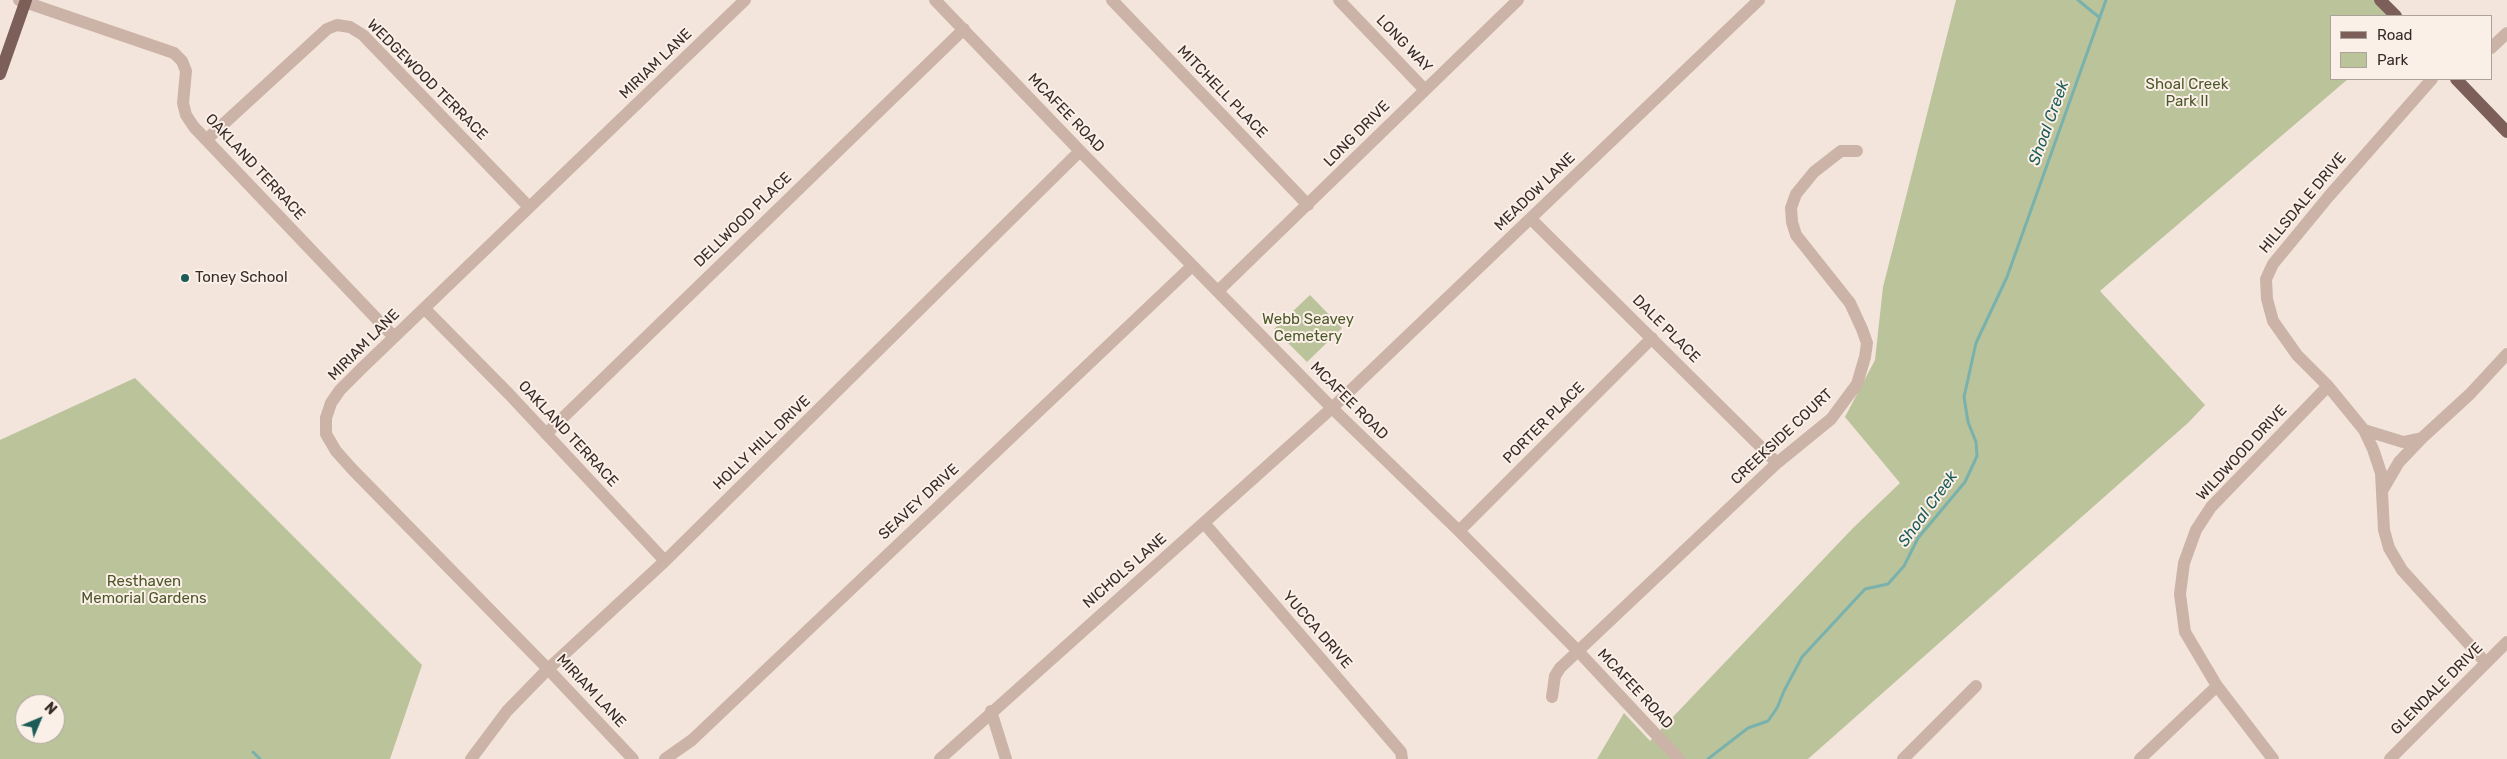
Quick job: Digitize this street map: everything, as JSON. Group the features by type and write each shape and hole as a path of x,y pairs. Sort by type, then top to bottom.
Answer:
{"main road":[{"path":"2380,0 2395,15"},
{"path":"0,74 23,1"},
{"path":"2458,80 2507,132"}],"street":[{"name":"MIRIAM LANE","path":"633,759 548,669 352,470 336,451 326,434 326,418 331,403 340,390 528,206 684,60 744,0"},
{"name":"MCAFEE ROAD","path":"935,0 1332,408 1459,531 1578,651 1679,759"},
{"name":"MITCHELL PLACE","path":"1112,0 1308,205"},
{"name":"LONG WAY","path":"1339,0 1425,90"},
{"name":"LONG DRIVE","path":"1218,291 1518,0"},
{"name":"MEADOW LANE","path":"1332,408 1759,0"},
{"name":"OAKLAND TERRACE","path":"23,1 53,13 174,53 182,61 186,71 184,103 186,115 206,140 394,337"},
{"name":"WEDGEWOOD TERRACE","path":"206,140 327,29 337,25 350,27 363,35 376,48 528,206"},
{"name":"DELLWOOD PLACE","path":"546,434 964,29"},
{"path":"2492,47 2507,33"},
{"name":"HILLSDALE DRIVE","path":"2431,80 2298,232 2273,264 2266,279 2267,299 2273,321 2297,355 2328,386 2364,430 2381,473 2384,530 2389,548 2402,570 2486,663"},
{"name":"HOLLY HILL DRIVE","path":"471,759 506,711 548,669 665,561 1080,151"},
{"name":"CREEKSIDE COURT","path":"1552,697 1555,676 1578,651 1777,462 1798,447 1841,408 1857,384 1862,371 1866,343 1857,316 1842,292 1796,236 1791,208 1796,194 1814,172 1841,151 1857,151"},
{"name":"DALE PLACE","path":"1531,219 1777,462"},
{"name":"SEAVEY DRIVE","path":"665,759 692,740 1192,266"},
{"name":"OAKLAND TERRACE","path":"424,309 510,394 665,561"},
{"name":"PORTER PLACE","path":"1459,531 1652,338"},
{"path":"2382,491 2399,462 2470,394 2507,354"},
{"name":"WILDWOOD DRIVE","path":"2273,759 2217,686 2185,632 2180,594 2184,563 2196,530 2211,507 2328,386"},
{"name":"NICHOLS LANE","path":"940,759 1332,408"},
{"path":"2364,430 2403,442 2422,438"},
{"name":"YUCCA DRIVE","path":"1204,523 1402,752 1402,759"},
{"name":"GLENDALE DRIVE","path":"2390,759 2507,642"},
{"path":"1902,759 1976,686"},
{"path":"2140,759 2217,686"},
{"path":"992,711 1006,759"}],"green space":[{"name":"Shoal Creek Park II","path":"1956,0 2381,0 2396,15 2330,15 2330,80 2347,80 2100,291 2205,405 2189,422 1808,759 1597,759 1624,713 1650,741 1853,528 1900,483 1845,417 1875,360 1883,287"},
{"name":"Webb Seavey Cemetery","path":"1310,295 1342,328 1307,362 1274,329"},
{"name":"Resthaven Memorial Gardens","path":"135,378 422,665 390,759 0,759 0,440"}],"waterway":[{"path":"2078,0 2100,18"},
{"name":"Shoal Creek","path":"1708,759 1748,728 1768,721 1777,708 1802,657 1865,589 1888,584 1904,566 1918,538 1965,482 1977,456 1976,442 1968,422 1964,397 1976,343 2007,277 2106,0"},
{"path":"253,752 260,759"}],"place":[{"name":"Toney School","path":"185,278"}]}
